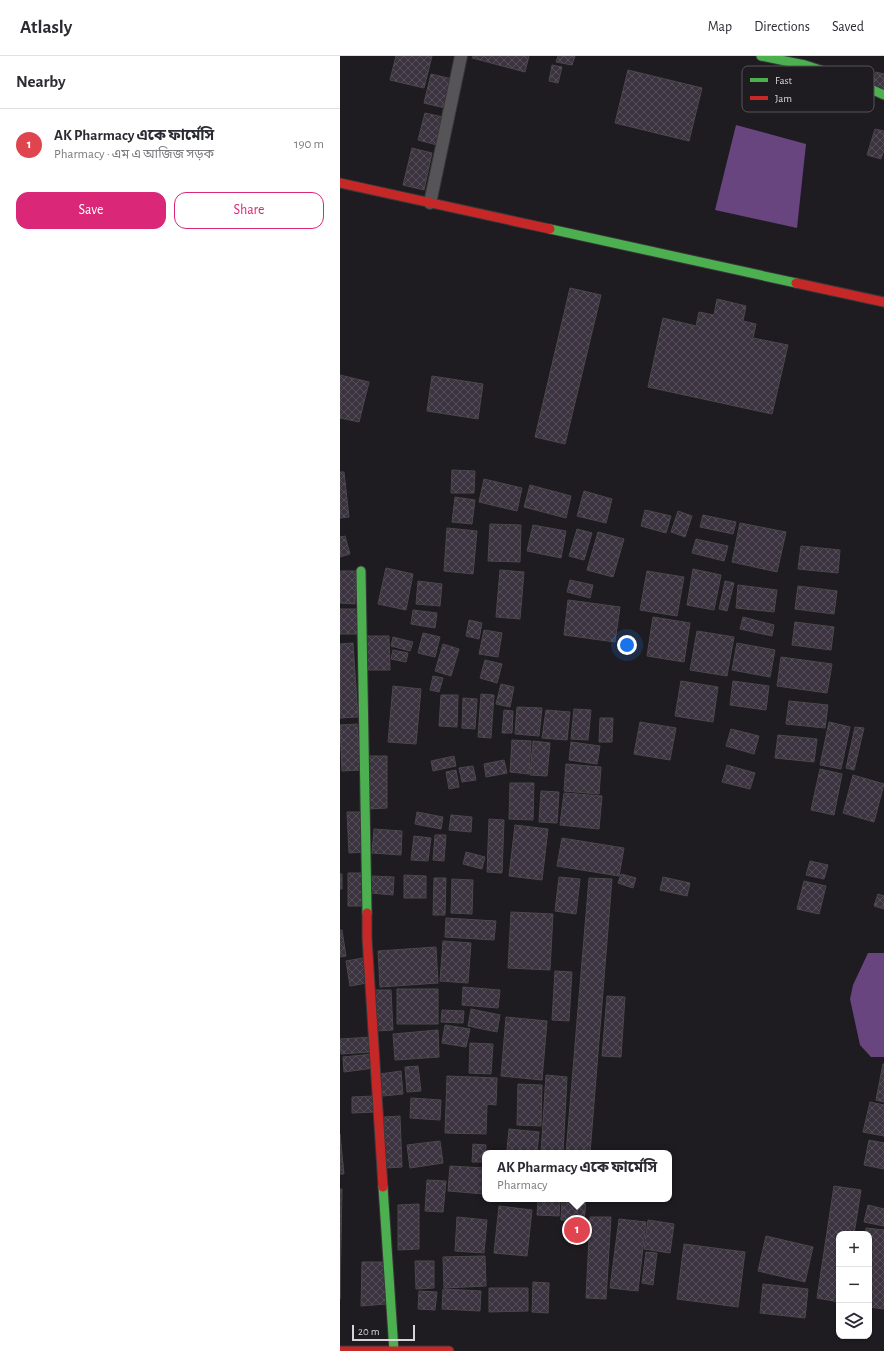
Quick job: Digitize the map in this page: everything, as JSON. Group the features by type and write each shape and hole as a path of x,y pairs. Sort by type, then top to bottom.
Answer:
{"street":[{"path":"761,56 805,66"},
{"path":"874,91 884,95"},
{"path":"340,183 884,302"},
{"path":"361,570 367,938 394,1351"},
{"path":"340,1351 449,1351"}],"lane":[{"path":"430,203 461,56"}],"shaded area":[{"path":"736,125 806,144 797,228 715,210"},
{"path":"868,953 884,953 884,1057 871,1057 860,1045 850,999 853,985"}],"building":[{"path":"396,56 432,56 424,88 390,80"},
{"path":"473,56 529,56 525,72 472,58"},
{"path":"558,56 575,56 572,65 556,62"},
{"path":"552,65 562,67 558,83 549,81"},
{"path":"628,70 702,88 689,141 615,123"},
{"path":"876,72 884,74 884,89 874,86"},
{"path":"431,74 452,79 445,108 424,103"},
{"path":"425,113 443,117 437,145 418,140"},
{"path":"875,129 884,131 884,150 881,159 867,155"},
{"path":"412,148 432,153 424,190 403,185"},
{"path":"570,288 601,295 565,444 535,437"},
{"path":"717,299 746,306 743,321 756,324 753,338 788,345 772,414 648,387 663,318 696,326 699,312 714,315"},
{"path":"340,375 369,382 359,422 340,418"},
{"path":"432,376 483,384 478,419 427,411"},
{"path":"452,470 475,471 474,493 451,493"},
{"path":"340,472 344,472 349,517 340,518"},
{"path":"484,479 522,488 517,511 479,502"},
{"path":"530,485 571,496 566,518 524,507"},
{"path":"584,491 612,499 606,523 577,516"},
{"path":"455,497 475,500 472,524 452,522"},
{"path":"645,510 671,516 666,533 641,526"},
{"path":"678,511 692,516 685,537 671,532"},
{"path":"703,515 736,522 733,534 700,527"},
{"path":"740,523 786,532 777,572 732,562"},
{"path":"490,524 521,525 520,562 488,561"},
{"path":"533,525 566,531 561,558 527,551"},
{"path":"447,528 477,531 473,574 444,571"},
{"path":"577,529 592,533 584,560 569,556"},
{"path":"598,532 624,539 613,577 587,570"},
{"path":"345,536 350,554 340,557 340,537"},
{"path":"696,539 728,546 724,561 692,553"},
{"path":"801,546 840,550 838,573 798,569"},
{"path":"386,568 413,574 406,610 378,604"},
{"path":"693,569 721,575 714,610 687,605"},
{"path":"500,570 524,572 520,619 496,617"},
{"path":"340,571 356,571 355,604 340,603"},
{"path":"647,571 684,577 677,616 640,610"},
{"path":"570,580 593,585 590,598 567,592"},
{"path":"418,581 442,584 440,606 416,604"},
{"path":"725,581 734,583 727,611 719,609"},
{"path":"738,585 777,590 774,612 736,608"},
{"path":"798,586 837,591 834,614 795,609"},
{"path":"568,600 620,607 615,642 564,635"},
{"path":"340,609 358,609 358,634 340,634"},
{"path":"413,610 437,613 435,628 411,624"},
{"path":"653,617 690,623 684,662 647,656"},
{"path":"743,617 774,625 772,636 740,629"},
{"path":"469,620 482,623 479,639 466,636"},
{"path":"795,622 834,627 831,650 792,645"},
{"path":"484,630 502,633 498,657 479,654"},
{"path":"697,631 734,637 727,676 690,670"},
{"path":"423,633 440,637 435,657 418,653"},
{"path":"364,636 389,636 390,670 364,670"},
{"path":"393,637 413,642 410,651 391,646"},
{"path":"353,643 358,717 340,718 340,644"},
{"path":"737,643 775,650 770,677 732,670"},
{"path":"443,644 459,649 451,676 435,671"},
{"path":"393,650 408,653 406,662 391,659"},
{"path":"781,657 832,664 827,693 777,686"},
{"path":"485,660 502,664 497,683 480,678"},
{"path":"433,676 443,678 439,692 430,690"},
{"path":"681,681 718,687 713,722 675,716"},
{"path":"733,681 769,686 766,710 730,705"},
{"path":"501,684 514,687 510,707 496,704"},
{"path":"393,686 421,689 416,744 388,742"},
{"path":"481,694 494,695 491,738 478,737"},
{"path":"441,695 458,695 457,727 439,726"},
{"path":"463,698 477,699 475,729 462,728"},
{"path":"789,701 828,705 825,728 786,724"},
{"path":"517,707 542,708 539,736 515,734"},
{"path":"574,709 591,710 588,740 571,739"},
{"path":"504,710 513,711 512,733 502,733"},
{"path":"546,710 570,712 567,740 542,738"},
{"path":"600,718 613,718 612,742 599,742"},
{"path":"640,722 676,728 670,760 634,754"},
{"path":"829,722 850,727 841,769 820,765"},
{"path":"357,724 361,770 342,771 340,725"},
{"path":"855,727 864,728 854,770 846,768"},
{"path":"731,729 759,736 754,754 726,746"},
{"path":"778,735 817,739 814,762 775,758"},
{"path":"512,740 531,741 529,774 510,772"},
{"path":"533,741 550,743 547,776 530,775"},
{"path":"571,742 600,746 597,764 569,760"},
{"path":"369,756 387,756 387,808 368,809"},
{"path":"454,756 456,766 433,771 431,761"},
{"path":"504,760 507,773 486,777 484,764"},
{"path":"566,764 601,767 599,794 564,791"},
{"path":"727,765 755,773 750,789 722,782"},
{"path":"473,766 476,780 462,782 459,768"},
{"path":"820,769 842,774 834,815 811,810"},
{"path":"456,770 459,787 449,789 446,772"},
{"path":"853,775 884,784 874,822 843,813"},
{"path":"510,783 534,783 533,820 509,819"},
{"path":"541,791 559,792 557,823 539,822"},
{"path":"564,793 602,796 599,829 560,825"},
{"path":"347,812 361,812 363,852 349,853"},
{"path":"417,812 443,817 441,829 415,824"},
{"path":"451,815 472,817 471,832 449,830"},
{"path":"489,819 504,820 502,873 487,872"},
{"path":"515,825 548,829 542,880 509,876"},
{"path":"374,829 402,831 401,855 372,853"},
{"path":"435,835 446,835 444,861 433,860"},
{"path":"414,836 431,838 428,861 411,860"},
{"path":"562,838 624,848 619,876 557,866"},
{"path":"466,852 485,857 482,869 463,864"},
{"path":"810,861 828,865 824,879 806,875"},
{"path":"348,873 364,873 364,906 348,906"},
{"path":"340,874 342,874 342,889 340,889"},
{"path":"621,874 636,878 633,888 618,883"},
{"path":"404,875 426,876 426,898 404,898"},
{"path":"372,876 394,877 393,895 371,893"},
{"path":"559,877 580,879 576,914 555,911"},
{"path":"663,877 690,883 687,896 660,890"},
{"path":"434,878 446,878 445,915 433,915"},
{"path":"589,878 612,879 590,1150 566,1150"},
{"path":"452,879 473,880 472,914 451,913"},
{"path":"804,881 826,886 819,914 797,909"},
{"path":"878,894 884,896 884,909 874,906"},
{"path":"511,912 553,914 550,970 508,968"},
{"path":"446,918 496,921 494,940 445,937"},
{"path":"340,930 342,930 346,956 340,957"},
{"path":"443,941 471,943 468,983 440,981"},
{"path":"436,947 438,983 380,987 378,951"},
{"path":"363,958 367,983 350,986 346,961"},
{"path":"555,971 572,972 569,1021 552,1020"},
{"path":"463,987 500,990 498,1008 462,1005"},
{"path":"397,989 438,989 438,1024 397,1024"},
{"path":"373,990 391,990 393,1030 375,1031"},
{"path":"607,996 625,997 621,1057 602,1056"},
{"path":"471,1009 500,1015 497,1032 468,1026"},
{"path":"442,1010 464,1011 463,1023 441,1022"},
{"path":"506,1017 547,1021 542,1080 501,1076"},
{"path":"445,1025 470,1029 466,1047 442,1043"},
{"path":"438,1030 439,1057 395,1060 393,1034"},
{"path":"372,1037 372,1052 341,1054 340,1039"},
{"path":"470,1043 493,1044 491,1074 469,1073"},
{"path":"373,1054 374,1068 344,1072 343,1057"},
{"path":"884,1064 884,1102 876,1100"},
{"path":"418,1066 421,1091 407,1092 405,1067"},
{"path":"401,1071 403,1094 383,1096 380,1074"},
{"path":"546,1075 567,1077 563,1150 541,1150"},
{"path":"447,1076 497,1078 496,1105 487,1104 486,1134 445,1133"},
{"path":"518,1084 542,1085 541,1126 517,1125"},
{"path":"374,1096 375,1112 352,1113 352,1097"},
{"path":"411,1098 441,1100 440,1120 410,1118"},
{"path":"870,1102 884,1105 884,1136 863,1132"},
{"path":"400,1116 402,1167 386,1168 384,1117"},
{"path":"509,1129 539,1132 537,1150 507,1150"},
{"path":"340,1134 344,1174 340,1174"},
{"path":"869,1140 884,1143 884,1169 864,1165"},
{"path":"440,1141 443,1163 410,1168 407,1145"},
{"path":"473,1144 486,1145 486,1150 482,1150 482,1162 472,1162"},
{"path":"450,1166 482,1168 482,1194 448,1191"},
{"path":"427,1180 446,1181 443,1212 425,1211"},
{"path":"834,1186 861,1190 854,1231 836,1231 836,1301 817,1298"},
{"path":"340,1189 342,1189 340,1299"},
{"path":"538,1202 560,1202 559,1216 537,1215"},
{"path":"562,1202 586,1202 584,1222 561,1220"},
{"path":"419,1204 419,1249 398,1250 398,1205"},
{"path":"868,1205 884,1209 884,1226 864,1222"},
{"path":"499,1206 532,1210 527,1256 494,1253"},
{"path":"457,1217 487,1220 484,1253 455,1251"},
{"path":"590,1217 611,1217 606,1299 586,1298"},
{"path":"619,1219 646,1222 638,1291 610,1288"},
{"path":"648,1220 674,1224 670,1253 644,1249"},
{"path":"866,1228 884,1230 884,1309 872,1307 872,1231 866,1231"},
{"path":"766,1236 813,1247 805,1282 758,1271"},
{"path":"684,1244 745,1252 738,1307 677,1299"},
{"path":"646,1252 657,1253 653,1285 642,1283"},
{"path":"485,1256 486,1286 444,1288 443,1257"},
{"path":"415,1261 434,1261 434,1288 416,1289"},
{"path":"362,1262 384,1262 386,1304 361,1306"},
{"path":"533,1282 549,1283 548,1313 532,1312"},
{"path":"763,1284 808,1289 805,1318 760,1313"},
{"path":"489,1288 528,1288 528,1311 489,1312"},
{"path":"443,1289 481,1291 480,1311 442,1309"},
{"path":"419,1291 437,1292 435,1310 418,1309"}],"traffic: fast":[{"path":"761,56 808,66"},
{"path":"874,91 884,95"},
{"path":"550,229 796,283"},
{"path":"361,571 367,913"},
{"path":"383,1187 394,1351"}],"traffic: jam":[{"path":"340,183 550,229"},
{"path":"796,283 884,302"},
{"path":"367,913 367,938 383,1187"},
{"path":"340,1351 449,1351"}],"place":[{"name":"AK Pharmacy একে ফার্মেসি","path":"577,1230"}]}
